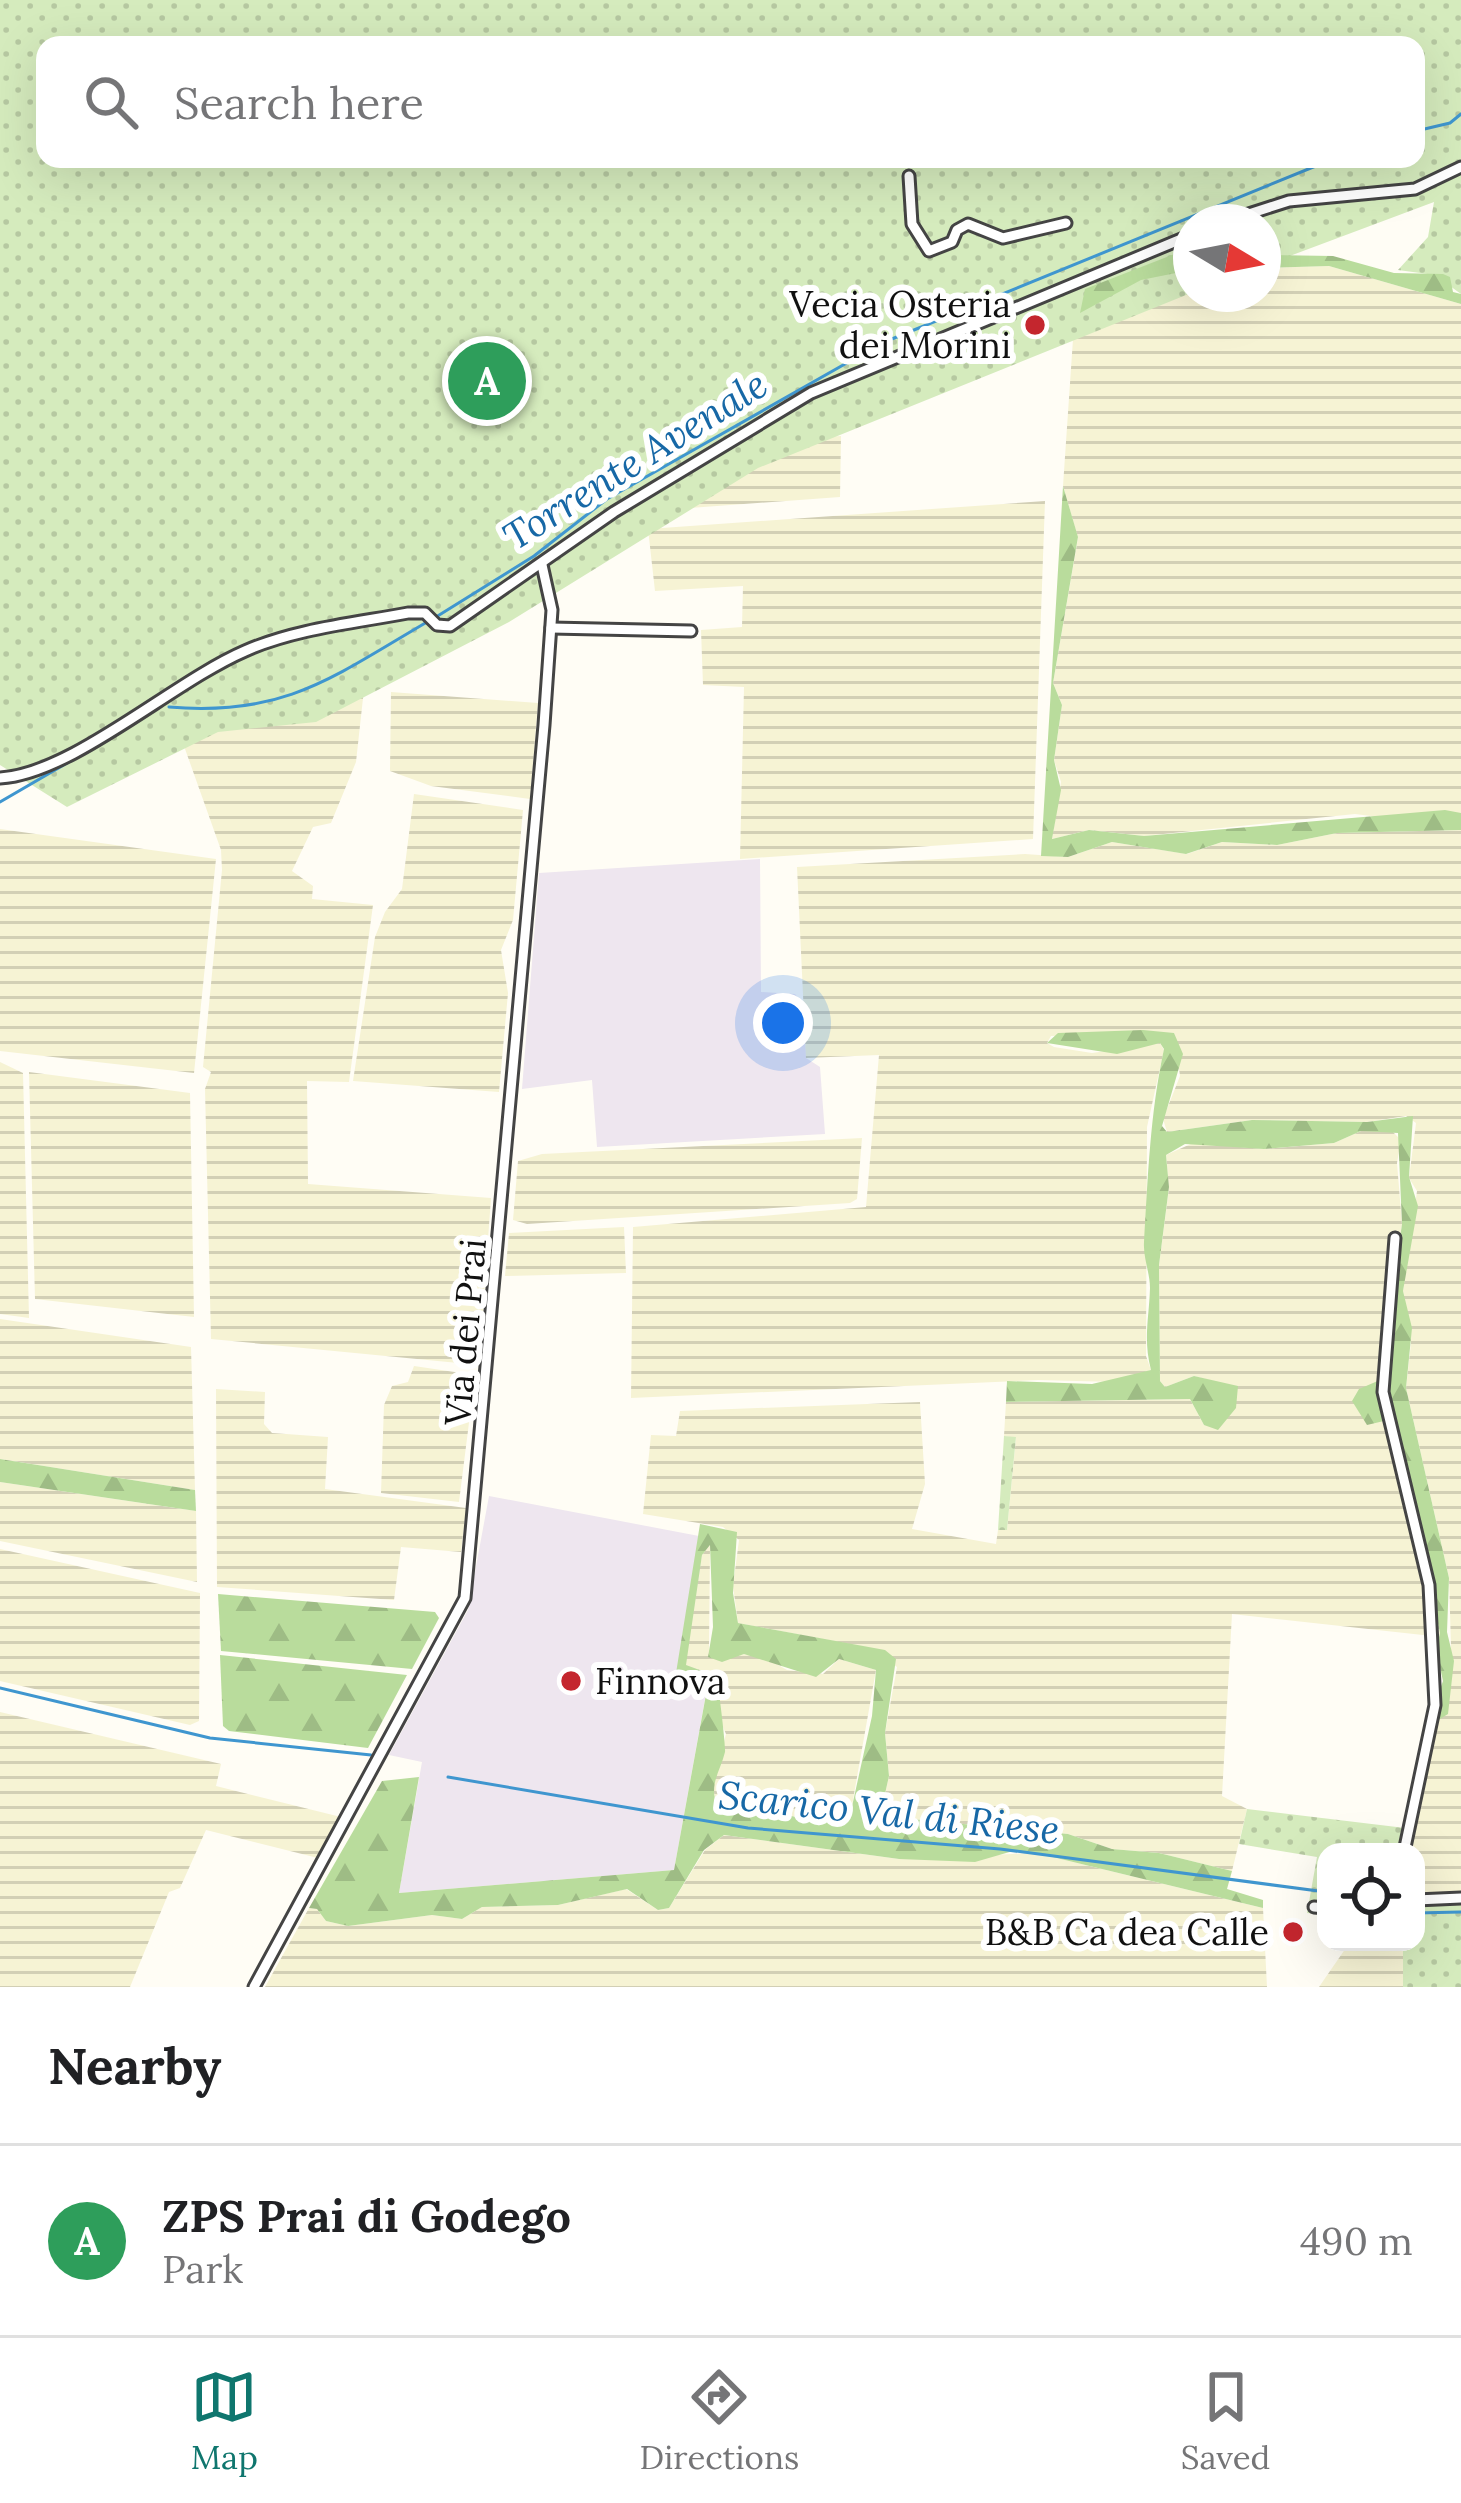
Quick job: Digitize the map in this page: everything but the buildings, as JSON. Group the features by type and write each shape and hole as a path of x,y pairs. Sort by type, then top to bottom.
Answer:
{"street":[{"path":"1281,205 1398,193 1461,167"},
{"path":"909,176 912,224 928,250 952,242 957,230 968,224 1003,238 1066,224"},
{"path":"0,778 41,770 248,650 408,613 460,622 614,512 812,393 1173,243"},
{"name":"Via dei Prai","path":"254,1987 466,1598 551,628 549,582 542,565"},
{"path":"551,628 691,631"},
{"path":"1395,1238 1382,1392 1429,1586 1435,1705 1406,1843"},
{"path":"1425,1900 1461,1898"}],"shaded area":[{"path":"1329,266 1461,304 1461,813 1387,818 1355,814 1144,836 1089,830 1052,839 1061,782 1054,760 1062,705 1053,683 1078,538 1063,486 1073,339 1173,281 1173,312 1281,312 1281,267"},
{"path":"841,436 840,497 663,510 743,442"},
{"path":"1045,501 1033,839 740,859 744,687 703,685 701,630 742,627 743,586 655,591 648,529"},
{"path":"365,680 356,762 331,823 313,827 292,871 313,886 312,899 373,905 349,1082 307,1081 308,1184 491,1198 479,1365 211,1339 205,1089 211,1072 203,1067 221,850 174,718"},
{"path":"391,692 538,703 530,799 431,786 390,771"},
{"path":"414,794 523,810 513,920 501,950 508,993 499,1092 353,1081 375,937 402,889"},
{"path":"0,829 216,859 194,1073 0,1051"},
{"path":"1461,830 1461,1902 1425,1904 1425,1843 1404,1843 1427,1727 1436,1724 1451,1647 1449,1578 1406,1388 1411,1343 1403,1291 1417,1191 1409,1178 1416,1123 1406,1116 1367,1122 1252,1120 1167,1132 1163,1119 1180,1076 1174,1033 1051,1036 1047,1043 1054,1047 1092,1053 1160,1043 1164,1050 1147,1127 1146,1356 1151,1370 1115,1382 1038,1380 631,1398 633,1227 866,1207 879,1055 806,1058 797,867 1025,854 1068,857 1112,842 1187,854 1222,842 1277,845 1337,833"},
{"path":"760,859 761,992 795,994 805,1007 806,1058 820,1067 825,1134 597,1147 592,1080 522,1089 539,873"},
{"path":"0,1062 23,1073 29,1318 0,1314"},
{"path":"29,1072 190,1093 194,1317 35,1299"},
{"path":"1361,1131 1392,1131 1401,1140 1397,1163 1402,1224 1393,1278 1388,1420 1398,1430 1424,1536 1440,1633 1436,1649 1432,1636 1232,1614 1222,1796 1247,1809 1232,1871 1159,1853 1112,1849 1068,1834 880,1816 889,1776 885,1733 897,1667 870,1648 738,1623 733,1586 739,1540 723,1527 643,1514 651,1435 676,1436 680,1411 920,1402 925,1484 912,1529 996,1544 998,1530 1007,1530 1016,1438 1004,1436 1006,1402 1190,1399 1204,1425 1224,1384 1194,1376 1165,1387 1160,1381 1159,1265 1169,1188 1166,1155 1193,1143 1264,1149 1334,1143"},
{"path":"862,1138 857,1199 850,1203 527,1224 513,1220 518,1161 542,1154"},
{"path":"624,1227 626,1273 505,1276 509,1233"},
{"path":"0,1319 191,1347 195,1490 0,1459"},
{"path":"414,1366 475,1375 459,1502 381,1493 384,1405 392,1386 408,1382"},
{"path":"216,1389 265,1392 264,1424 272,1433 328,1437 325,1489 466,1508 461,1552 401,1547 394,1600 217,1587"},
{"path":"0,1482 196,1511 197,1582 0,1541"},
{"path":"489,1496 699,1536 707,1688 674,1870 399,1893 422,1762 389,1755 468,1610"},
{"path":"710,1545 709,1650 729,1658 744,1654 768,1659 787,1670 823,1674 839,1659 876,1670 851,1811 814,1821 715,1799 713,1785 726,1734 717,1713 721,1690 716,1676 685,1665 702,1555"},
{"path":"0,1549 200,1593 199,1721 190,1725 0,1681"},
{"path":"0,1712 221,1764 216,1786 341,1817 318,1858 206,1830 180,1888 169,1892 130,1987 0,1987"},
{"path":"724,1835 899,1859 1036,1853 1263,1908 1267,1987 265,1987 309,1908 317,1909 326,1921 348,1926 432,1915 462,1919 482,1907 558,1905 626,1889 658,1910 669,1908 705,1850"},
{"path":"1344,1951 1403,1951 1403,1987 1319,1987"}],"green space":[{"path":"0,0 1461,0 1461,294 1435,275 1398,270 1428,237 1434,202 1281,259 1281,204 1173,204 1173,300 758,468 509,622 316,722 218,732 67,807 0,765"},
{"path":"1173,255 1173,274 1141,280 1080,313 1085,289"},
{"path":"1281,255 1333,256 1394,273 1443,274 1450,277 1453,292 1461,294 1461,304 1329,266 1281,267"},
{"path":"1063,486 1078,537 1053,683 1062,705 1054,760 1061,790 1052,839 1089,830 1144,836 1445,810 1461,813 1461,830 1337,833 1277,845 1222,842 1186,854 1112,842 1068,857 1041,856"},
{"path":"1058,1033 1174,1033 1183,1054 1162,1126 1167,1132 1252,1120 1367,1122 1413,1116 1409,1177 1418,1206 1403,1291 1412,1328 1406,1388 1449,1578 1447,1632 1454,1661 1448,1714 1427,1727 1443,1681 1436,1649 1440,1633 1398,1430 1388,1420 1367,1425 1352,1401 1359,1389 1380,1380 1402,1224 1398,1133 1361,1131 1334,1143 1264,1149 1185,1144 1166,1155 1169,1187 1159,1265 1160,1381 1165,1387 1194,1376 1238,1386 1236,1408 1218,1430 1204,1425 1190,1399 1006,1402 1007,1381 1092,1384 1151,1370 1147,1339 1150,1282 1144,1242 1164,1049 1160,1043 1117,1054 1047,1043"},
{"path":"1004,1436 1016,1437 1007,1530 998,1530"},
{"path":"0,1459 195,1490 196,1511 0,1482"},
{"path":"700,1524 737,1532 733,1593 738,1623 885,1650 896,1659 885,1733 889,1776 880,1816 1068,1834 1112,1849 1159,1853 1232,1871 1227,1889 1263,1900 1263,1908 1036,1853 1013,1851 975,1862 899,1859 724,1835 704,1850 669,1908 658,1910 627,1889 558,1905 482,1907 462,1919 432,1915 348,1926 326,1921 317,1909 309,1908 382,1781 419,1777 399,1893 674,1870 707,1689 676,1673","holes":["710,1545 713,1627 708,1657 722,1662 744,1654 816,1677 839,1659 876,1670 872,1716 851,1811 814,1821 715,1799 715,1781 725,1752 717,1680 686,1665 702,1555"]},
{"path":"218,1594 435,1612 439,1618 412,1669 221,1651"},
{"path":"220,1655 407,1675 368,1748 229,1731 223,1726"},
{"path":"1247,1809 1405,1828 1403,1843 1317,1843 1317,1857 1239,1844"},
{"path":"1317,1857 1317,1914 1307,1913"},
{"path":"1461,1902 1461,1987 1403,1987 1403,1951 1425,1951 1425,1904"}],"waterway":[{"name":"Torrente Avenale","path":"1425,129 1450,123 1461,114"},
{"name":"Torrente Avenale","path":"436,617 534,556 607,499 882,343 1311,168"},
{"name":"Torrente Avenale","path":"169,707 245,706 276,699 334,676 427,622"},
{"name":"Torrente Avenale","path":"0,802 86,752"},
{"name":"Scarico Val di Riese","path":"0,1688 210,1738 371,1755"},
{"name":"Scarico Val di Riese","path":"448,1777 748,1828 1000,1849 1317,1891"},
{"name":"Scarico Val di Riese","path":"1425,1913 1461,1912"}],"place":[{"name":"Vecia Osteria dei Morini","path":"1035,325"},
{"name":"ZPS Prai di Godego","path":"487,381"},
{"name":"Finnova","path":"571,1681"},
{"name":"B&B Ca dea Calle","path":"1293,1932"}]}
